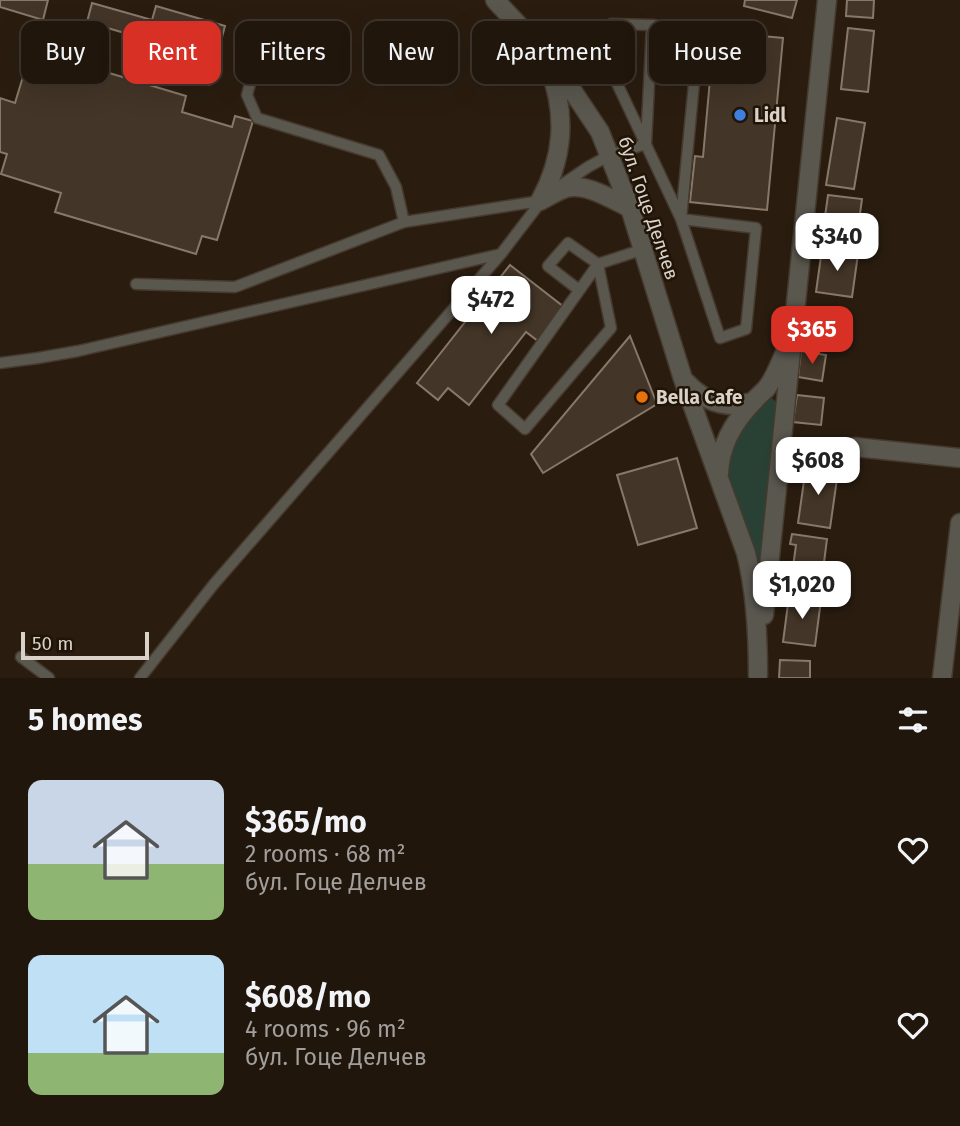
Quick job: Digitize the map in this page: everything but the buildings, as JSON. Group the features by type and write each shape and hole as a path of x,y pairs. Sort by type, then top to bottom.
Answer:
{"street":[{"name":"бул. Гоце Делчев","path":"495,0 515,21"},
{"name":"бул. Гоце Делчев","path":"758,676 827,0"},
{"path":"540,201 554,172 561,130 555,84"},
{"name":"бул. Гоце Делчев","path":"568,84 593,122 610,155 644,249 683,379 746,553 757,608 758,676"},
{"path":"540,201 564,189 577,187 606,196 630,208"},
{"name":"бул. Гоце Делчев","path":"719,481 723,446 734,427 776,373 792,335"},
{"path":"683,379 696,394 709,400 736,405 753,402"},
{"path":"855,447 960,457"},
{"path":"942,678 960,523"}],"lane":[{"path":"649,25 611,24 606,60 681,219 720,338 746,330 756,228 681,219"},
{"path":"250,84 247,95 257,118 379,155 396,187 404,222"},
{"path":"646,144 649,84"},
{"path":"681,219 694,84"},
{"path":"140,678 214,583 502,254 540,201 610,155 646,144"},
{"path":"136,284 235,287 404,222 540,201"},
{"path":"579,290 548,266 568,243 598,264 611,328 525,429 498,405 598,264 644,249"},
{"path":"0,363 78,351 502,254"},
{"path":"21,657 48,678"}],"green space":[{"path":"772,398 776,402 760,572 727,475 735,443"}],"place":[{"name":"Lidl","path":"740,115"},
{"name":"Bella Cafe","path":"642,397"}]}
